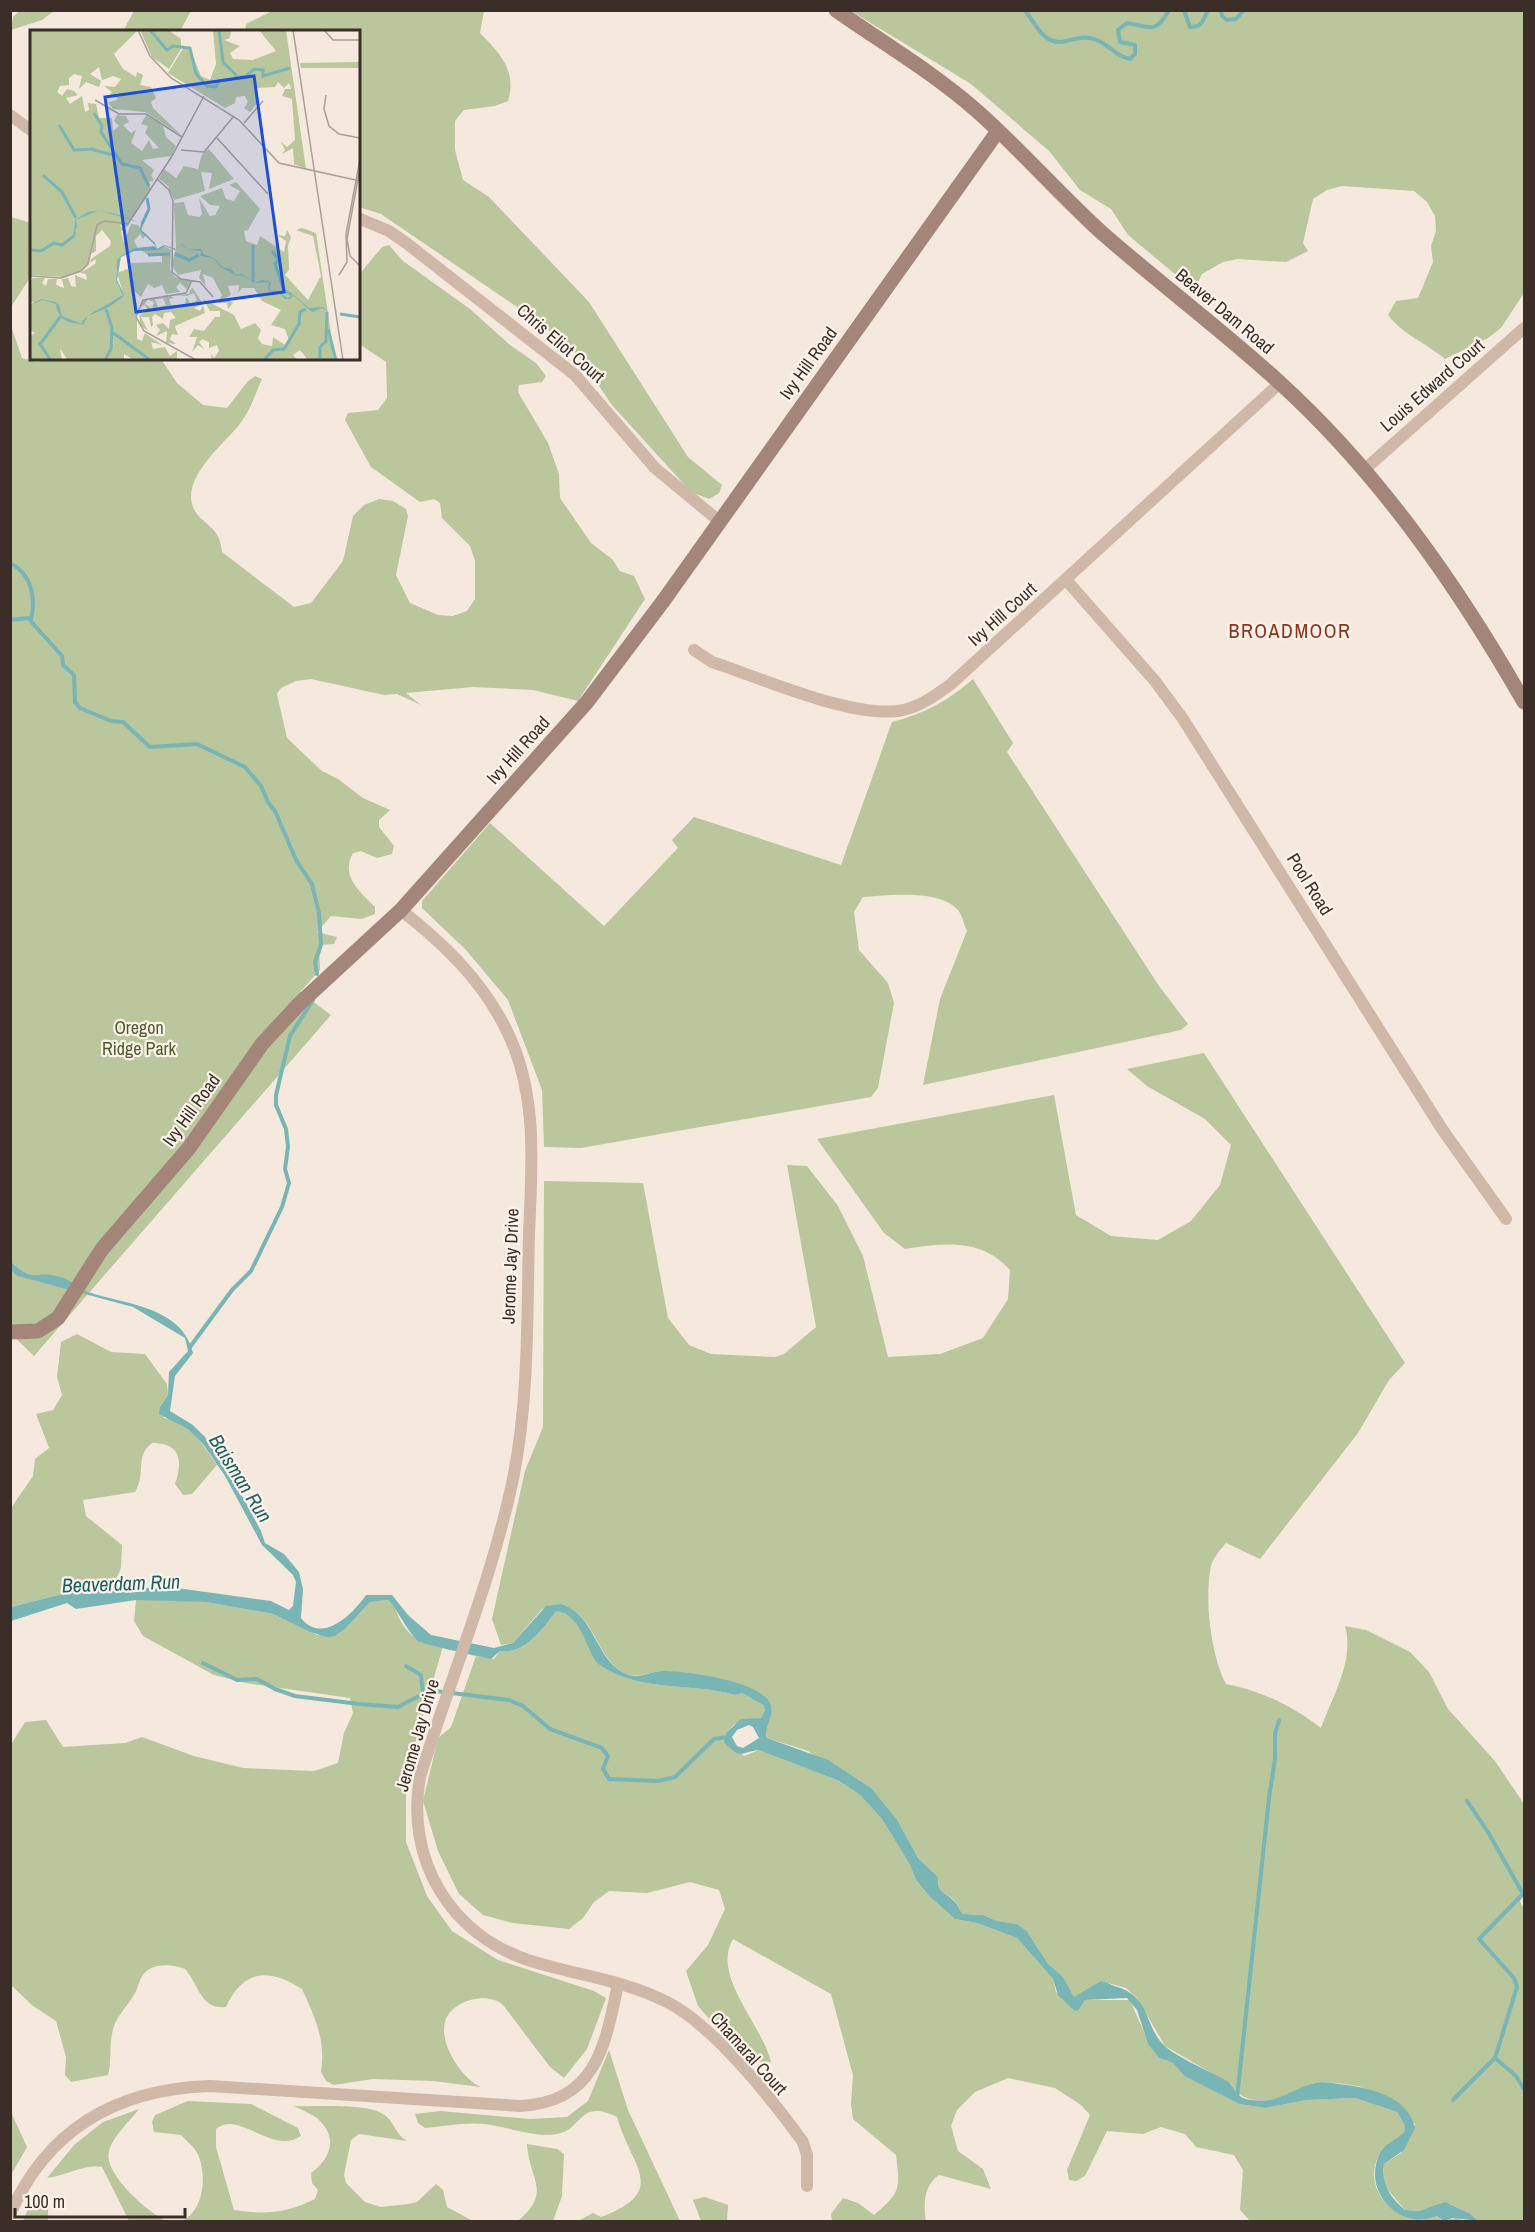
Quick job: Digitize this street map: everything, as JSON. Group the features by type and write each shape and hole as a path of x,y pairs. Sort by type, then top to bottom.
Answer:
{"street":[{"name":"Beaver Dam Road","path":"836,10 947,87 998,131 1101,232 1280,383 1364,470 1423,543 1490,642 1524,702"},
{"path":"10,115 30,130"},
{"name":"Ivy Hill Road","path":"10,1332 38,1331 58,1318 102,1249 189,1148 262,1044 303,999 401,910 587,702 998,131"},
{"name":"Chris Eliot Court","path":"360,219 389,231 405,242 568,369 595,396 655,468 719,521"},
{"name":"Louis Edward Court","path":"1364,470 1524,328"},
{"name":"Ivy Hill Court","path":"694,650 712,662 861,710 900,711 919,705 951,684 1067,581 1280,383"},
{"name":"Pool Road","path":"1067,581 1155,681 1195,735 1446,1135 1506,1219"},
{"name":"Jerome Jay Drive","path":"401,910 458,959 494,1006 520,1064 531,1124 532,1160 520,1426 514,1471 497,1547 438,1719 416,1798 420,1846 438,1891 471,1928 510,1953 618,1984"},
{"path":"10,2214 21,2191 40,2162 68,2134 95,2114 150,2092 180,2087 210,2086 520,2106 540,2105 557,2100 584,2081 594,2066 610,2020 618,1984"},
{"name":"Chamaral Court","path":"618,1984 666,2001 691,2016 709,2032 803,2142 807,2155 807,2186"}],"green space":[{"path":"134,10 191,11 181,30 124,30"},
{"path":"19,11 54,11 42,20 11,30 13,17"},
{"path":"272,11 484,11 480,33 505,63 510,90 508,101 495,106 464,110 455,121 455,150 463,180 489,197 589,302 688,457 722,485 719,493 709,499 691,492 611,404 582,360 539,322 381,214 360,207 360,30 245,30 246,24"},
{"path":"851,11 1524,11 1524,293 1501,328 1488,338 1445,359 1400,328 1388,315 1396,301 1418,298 1433,262 1431,246 1436,231 1435,216 1427,202 1414,191 1342,186 1327,190 1313,199 1303,243 1308,251 1286,262 1238,259 1223,262 1202,274 1194,290 1128,235 1111,209 1080,190 1049,151 971,84"},
{"path":"11,217 30,223 30,278 11,307"},
{"name":"Oregon Ridge Park","path":"389,245 403,261 470,309 510,345 536,363 546,376 542,382 519,385 518,392 548,443 559,474 560,498 591,543 612,559 620,571 634,576 645,599 578,701 533,690 473,687 406,693 421,705 397,694 384,695 311,679 296,681 281,688 277,694 287,738 322,771 338,779 363,798 390,810 379,820 379,827 394,846 392,854 377,858 361,851 353,853 350,861 350,876 363,895 375,907 375,914 362,919 331,916 317,932 337,937 334,944 319,945 320,970 300,992 331,1015 34,1356 10,1333 10,323 22,358 37,362 42,360 162,360 177,383 203,405 227,408 248,381 255,376 262,379 245,416 207,460 193,483 191,495 193,507 218,536 222,552 294,607 311,603 343,561 353,516 364,505 379,499 393,501 406,509 408,516 396,575 410,603 438,615 453,616 467,611 475,599 475,561 470,546 442,518 440,503 434,499 420,502 371,467 345,420 348,413 378,410 387,398 386,362 360,345 360,274 382,247"},
{"path":"973,679 1013,743 1007,752 1159,986 1188,1024 1181,1030 923,1085 940,999 967,931 958,910 950,903 939,899 913,895 863,897 854,912 859,950 888,983 894,1003 878,1088 871,1097 581,1148 544,1147 542,1090 508,1000 466,950 422,908 422,901 490,823 604,926 678,848 672,840 694,817 841,865 892,722 936,705"},
{"path":"1204,1053 1405,1363 1389,1380 1358,1433 1260,1559 1226,1543 1215,1557 1211,1566 1208,1594 1210,1626 1216,1658 1226,1684 1276,1700 1321,1728 1345,1665 1347,1639 1345,1626 1366,1630 1410,1652 1429,1672 1448,1709 1495,1761 1524,1804 1524,1888 1520,1902 1524,1908 1524,2221 1479,2221 1469,2213 1450,2204 1419,2211 1405,2210 1383,2184 1384,2164 1401,2153 1415,2124 1363,2088 1322,2082 1281,2097 1253,2100 1238,2093 1232,2085 1165,2046 1137,1998 1126,1988 1101,1981 1078,1997 1074,1997 1066,1983 1048,1964 1027,1931 1017,1924 997,1921 983,1915 963,1914 954,1900 942,1892 938,1877 918,1858 898,1821 808,1751 767,1738 765,1726 772,1709 764,1697 704,1678 679,1673 660,1671 628,1675 613,1665 581,1617 573,1609 562,1604 542,1609 513,1643 501,1645 492,1619 525,1471 543,1427 544,1181 643,1183 668,1318 689,1345 711,1354 775,1357 784,1354 816,1327 787,1165 807,1166 838,1206 863,1256 888,1357 940,1354 983,1338 1008,1299 1010,1270 987,1252 962,1245 934,1245 905,1249 884,1233 817,1139 1054,1095 1076,1215 1111,1236 1158,1240 1191,1221 1220,1185 1231,1145 1205,1119 1147,1086 1127,1069"},
{"path":"77,1334 111,1352 145,1354 167,1384 168,1395 160,1407 164,1418 189,1429 217,1465 192,1494 183,1495 175,1484 179,1468 177,1455 169,1446 152,1443 143,1454 140,1477 135,1492 83,1500 86,1516 122,1545 121,1568 112,1589 89,1588 81,1583 66,1593 11,1607 11,1508 33,1476 35,1459 49,1448 36,1414 53,1410 62,1395 57,1377 61,1342"},
{"path":"136,1600 206,1602 273,1614 317,1635 347,1627 370,1602 388,1600 413,1636 423,1642 443,1646 406,1775 406,1842 427,1896 452,1931 498,1960 594,1991 606,1998 587,2049 564,2078 550,2067 503,2005 480,1998 454,2008 445,2022 444,2031 445,2040 454,2060 467,2077 481,2087 433,2081 373,2079 334,2085 326,2081 321,2072 321,2039 302,1989 278,1977 258,1976 240,1985 226,2007 217,2007 205,2000 185,1969 168,1965 156,1966 146,1971 132,1998 118,2017 112,2034 108,2075 71,2082 65,2075 66,2057 56,2021 33,2006 11,1985 10,1746 25,1722 46,1720 63,1747 125,1743 142,1737 194,1756 243,1768 314,1771 338,1763 344,1733 353,1713 350,1698 246,1683 214,1675 143,1636 134,1621"},
{"path":"556,1611 566,1614 573,1620 596,1661 617,1674 650,1684 735,1695 742,1693 763,1705 765,1710 761,1718 737,1723 724,1737 744,1756 759,1750 839,1781 860,1795 881,1818 909,1863 916,1880 930,1897 955,1919 977,1923 1017,1938 1053,1979 1056,1992 1079,2010 1085,2000 1130,2000 1149,2044 1159,2058 1173,2063 1184,2076 1239,2104 1265,2108 1307,2100 1355,2098 1397,2112 1405,2126 1404,2132 1378,2157 1374,2171 1375,2184 1380,2196 1388,2206 1399,2214 1424,2219 1437,2216 1442,2221 1250,2221 1240,2210 1243,2170 1234,2155 1196,2147 1185,2134 1161,2127 1143,2134 1107,2131 1085,2176 1076,2181 1069,2180 1067,2170 1090,2115 1081,2105 1055,2088 1008,2078 975,2092 957,2110 951,2126 958,2151 983,2169 991,2189 939,2175 930,2184 926,2196 926,2221 832,2221 831,2214 843,2198 858,2203 874,2215 894,2195 898,2175 896,2155 853,2119 851,2104 853,2075 831,1994 733,1939 728,1953 728,1968 740,2000 766,2047 771,2062 746,2061 698,2006 686,1971 708,1945 725,1909 719,1890 690,1882 647,1893 609,1891 594,1902 583,1918 569,1929 513,1923 483,1915 459,1894 438,1851 423,1801 438,1738 451,1727 476,1656 494,1659 500,1651 509,1651 525,1645"},
{"path":"609,2050 628,2110 680,2221 578,2221 593,2213 601,2217 622,2207 635,2197 640,2187 640,2176 617,2117 604,2112 588,2113 565,2131 548,2135 485,2124 425,2128 418,2123 415,2114 440,2111 530,2119 567,2117 588,2101"},
{"path":"188,2101 251,2104 298,2128 301,2136 290,2141 279,2141 235,2124 225,2124 216,2129 216,2147 234,2210 276,2212 315,2199 318,2190 312,2183 311,2173 327,2156 329,2134 316,2118 294,2106 342,2106 368,2109 386,2116 400,2136 407,2141 359,2134 351,2140 344,2175 346,2183 365,2202 381,2207 417,2202 436,2184 443,2190 447,2207 473,2221 182,2221 195,2210 199,2202 203,2174 199,2157 194,2148 181,2135 154,2132 152,2122 155,2115"},
{"path":"139,2109 114,2140 109,2151 109,2160 113,2170 128,2191 149,2210 166,2221 129,2221 102,2167 83,2168 47,2178 74,2145 103,2122"},
{"path":"11,2112 27,2147 11,2175"},
{"path":"527,2144 557,2149 564,2154 562,2196 553,2221 518,2221 529,2211 537,2193"},
{"path":"705,2197 728,2205 727,2221 701,2221 693,2200"},
{"path":"36,2201 44,2201 48,2208 48,2221 23,2221 29,2207"},
{"path":"1456,2218 1465,2221 1442,2221"}],"water":[{"name":"Beaverdam Run","path":"10,1261 30,1274 64,1278 88,1292 151,1310 178,1326 187,1338 193,1353 175,1376 170,1411 193,1425 205,1437 245,1501 265,1543 284,1554 299,1572 303,1589 301,1618 309,1626 327,1628 336,1624 345,1618 366,1595 392,1595 408,1615 431,1635 494,1648 513,1643 546,1606 562,1604 573,1609 581,1617 613,1665 627,1675 638,1676 662,1671 687,1673 720,1678 751,1688 763,1695 770,1703 772,1712 767,1738 828,1760 871,1788 898,1821 918,1858 938,1877 940,1889 955,1902 963,1914 983,1915 997,1921 1017,1924 1027,1931 1048,1964 1063,1977 1074,1997 1101,1981 1129,1992 1137,1998 1154,2032 1167,2048 1227,2081 1240,2096 1246,2099 1273,2099 1320,2082 1357,2087 1388,2096 1405,2109 1415,2128 1404,2150 1384,2164 1385,2184 1391,2195 1405,2210 1419,2211 1445,2202 1469,2213 1479,2221 1453,2218 1443,2221 1437,2216 1423,2219 1409,2218 1397,2213 1387,2205 1380,2194 1375,2167 1382,2150 1404,2132 1405,2126 1397,2112 1355,2098 1307,2100 1265,2108 1239,2104 1184,2076 1173,2063 1159,2058 1148,2044 1137,2010 1127,1998 1085,2000 1079,2010 1075,2011 1058,1995 1053,1979 1017,1938 977,1923 955,1919 930,1897 916,1880 909,1863 881,1818 860,1795 839,1781 759,1750 740,1754 730,1748 724,1742 726,1733 741,1719 761,1718 765,1710 763,1705 742,1693 735,1695 650,1684 617,1674 596,1661 579,1628 566,1614 556,1611 533,1639 525,1645 509,1651 500,1651 491,1659 418,1641 388,1600 370,1602 347,1627 335,1636 327,1637 310,1632 273,1614 206,1602 136,1600 76,1609 67,1603 11,1621 11,1607 66,1593 78,1582 90,1588 177,1588 271,1601 289,1610 293,1606 296,1582 293,1575 262,1545 225,1476 203,1444 188,1429 159,1414 160,1407 168,1395 169,1372 188,1351 185,1338 133,1307 18,1276 11,1270","holes":["749,1725 753,1727 759,1738 743,1748 737,1746 732,1737 737,1730"]}],"waterway":[{"path":"1025,10 1037,28 1052,41 1094,39 1120,56 1130,59 1135,54 1135,45 1120,42 1118,30 1127,23 1147,27 1156,26 1169,10"},
{"path":"1184,10 1190,27 1200,24 1208,10"},
{"path":"1221,10 1222,16 1227,20 1236,19 1244,10"},
{"path":"10,563 23,573 31,587 33,603 31,620"},
{"path":"10,620 28,618 62,656 63,665 74,675 75,702 80,708 111,721 123,722 150,747 197,744 245,767 261,786 275,811 296,860 312,884 319,913 321,945 315,962 317,974"},
{"path":"190,1347 232,1290 251,1271 282,1207 289,1183 285,1169 288,1147 286,1129 276,1105 276,1095 290,1036 313,1000"},
{"path":"203,1663 237,1680 257,1679 295,1696 359,1704 398,1707 423,1694 435,1691 509,1700 523,1706 550,1729 602,1748 608,1756 603,1769 609,1779 658,1781 675,1777 714,1739 727,1737"},
{"path":"406,1666 421,1675 423,1694"},
{"path":"1237,2098 1275,1759 1275,1734 1279,1720"},
{"path":"1453,2100 1495,2058 1517,1987 1514,1978 1479,1939 1523,1894 1488,1832 1467,1801"},
{"path":"1495,2058 1516,2076 1524,2089"}],"district":[{"name":"BROADMOOR","path":"1290,630"}],"water label":[{"name":"Baisman Run","path":"241,1478"}]}
